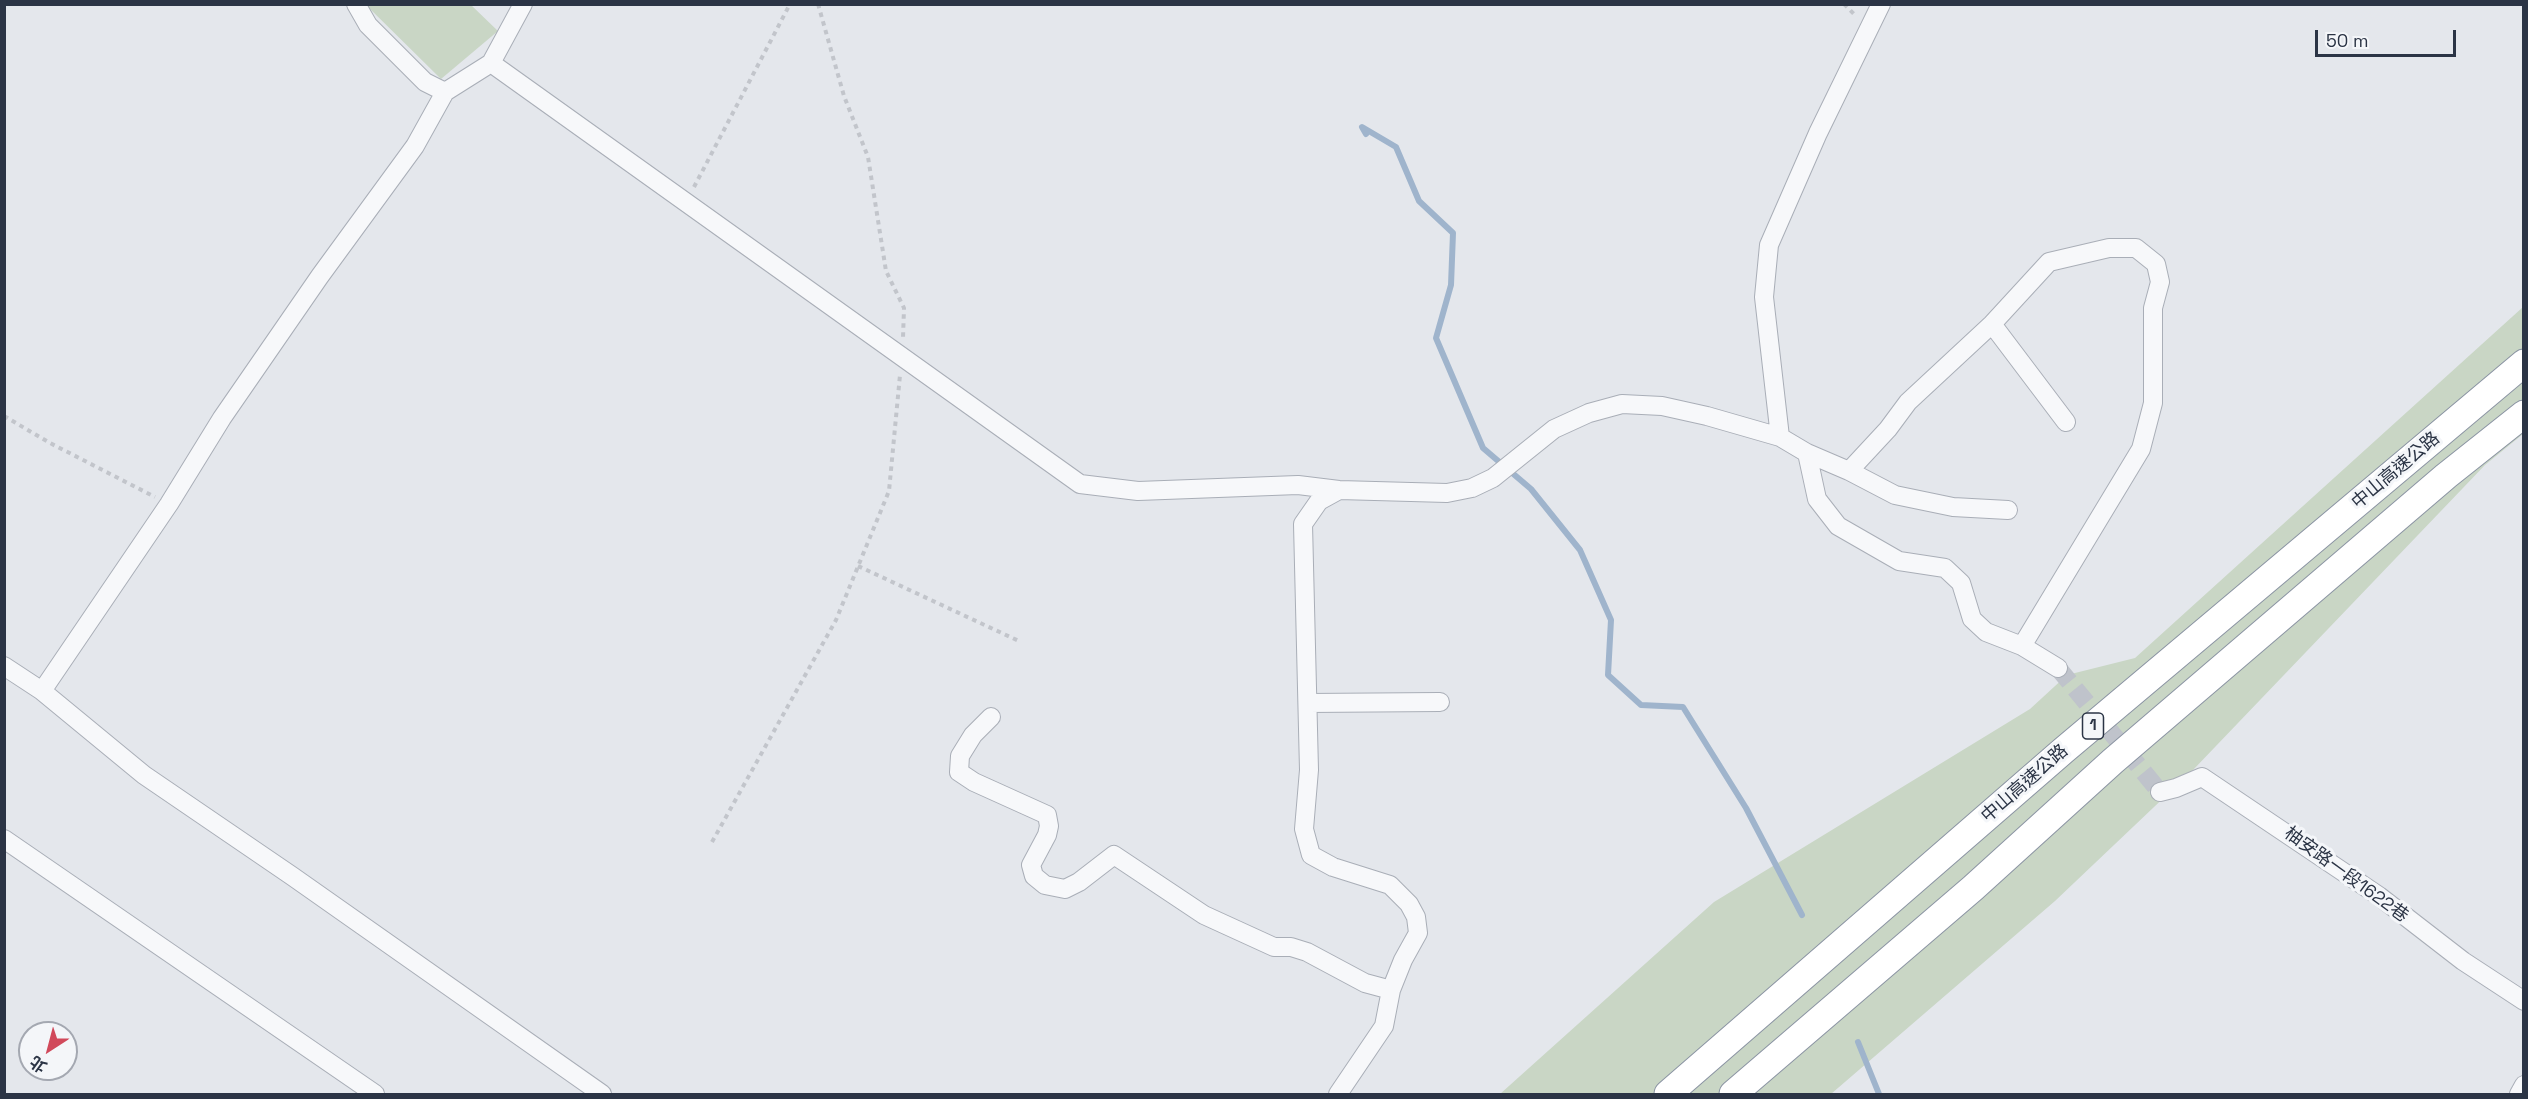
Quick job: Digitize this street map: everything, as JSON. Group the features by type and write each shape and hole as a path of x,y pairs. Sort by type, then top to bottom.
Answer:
{"highway":[{"name":"中山高速公路","path":"1668,1095 2064,750 2523,363"},
{"name":"中山高速公路","path":"1733,1095 1972,888 2113,760 2446,476 2523,414"}],"lane":[{"path":"356,4 368,25 425,82 445,92"},
{"path":"42,691 169,504 254,371 415,146 445,92 491,63 523,4"},
{"path":"1780,437 1764,297 1769,244 1818,133 1881,4"},
{"path":"491,63 1080,484 1138,491 1298,485 1340,490 1447,493 1473,488 1493,478 1554,429 1589,413 1622,404 1662,406 1696,413 1780,437 1807,453 1849,471 1895,495 1953,507 2008,510"},
{"path":"1849,471 1888,429 1908,402 1992,324 2049,262 2109,248 2136,248 2157,264 2160,282 2152,308 2153,403 2141,449 2022,646"},
{"path":"1992,324 2066,422"},
{"path":"1807,453 1817,499 1838,526 1899,561 1945,568 1961,583 1972,619 1986,632 2022,646 2058,668"},
{"path":"1338,1095 1384,1026 1391,990 1403,960 1418,933 1416,917 1409,904 1390,885 1333,867 1311,855 1304,829 1309,770 1303,524 1319,501 1340,490"},
{"path":"4,666 42,691 144,775 292,876 602,1095"},
{"path":"1308,703 1440,702"},
{"path":"992,717 973,735 960,756 959,772 974,782 1047,815 1049,826 1047,835 1031,865 1034,876 1045,885 1065,889 1079,882 1114,855 1204,915 1274,947 1291,947 1307,952 1365,983 1391,990"},
{"name":"柚安路一段1622巷","path":"2160,792 2176,789 2202,777 2379,896 2463,961 2523,1001"},
{"path":"4,839 375,1095"},
{"path":"2518,1095 2523,1085"}],"path":[{"path":"686,201 715,152 790,4"},
{"path":"712,842 836,620 889,491 902,356 904,308 886,271 868,157 844,96 818,4"},
{"path":"4,416 50,443 169,504"},
{"path":"858,566 1021,642"}],"green space":[{"path":"366,5 471,5 498,31 441,79"},
{"path":"2523,307 2523,434 2485,465 2193,770 2055,901 1831,1094 1500,1094 1714,902 2030,709 2067,675 2135,658"}],"waterway":[{"path":"1366,134 1362,127 1396,147 1419,201 1453,233 1451,285 1436,338 1483,448 1531,489 1580,550 1611,620 1608,675 1641,705 1683,707 1746,808 1802,915"},
{"path":"1858,1042 1879,1094"}],"tunnel":[{"path":"2058,668 2160,792"}]}
